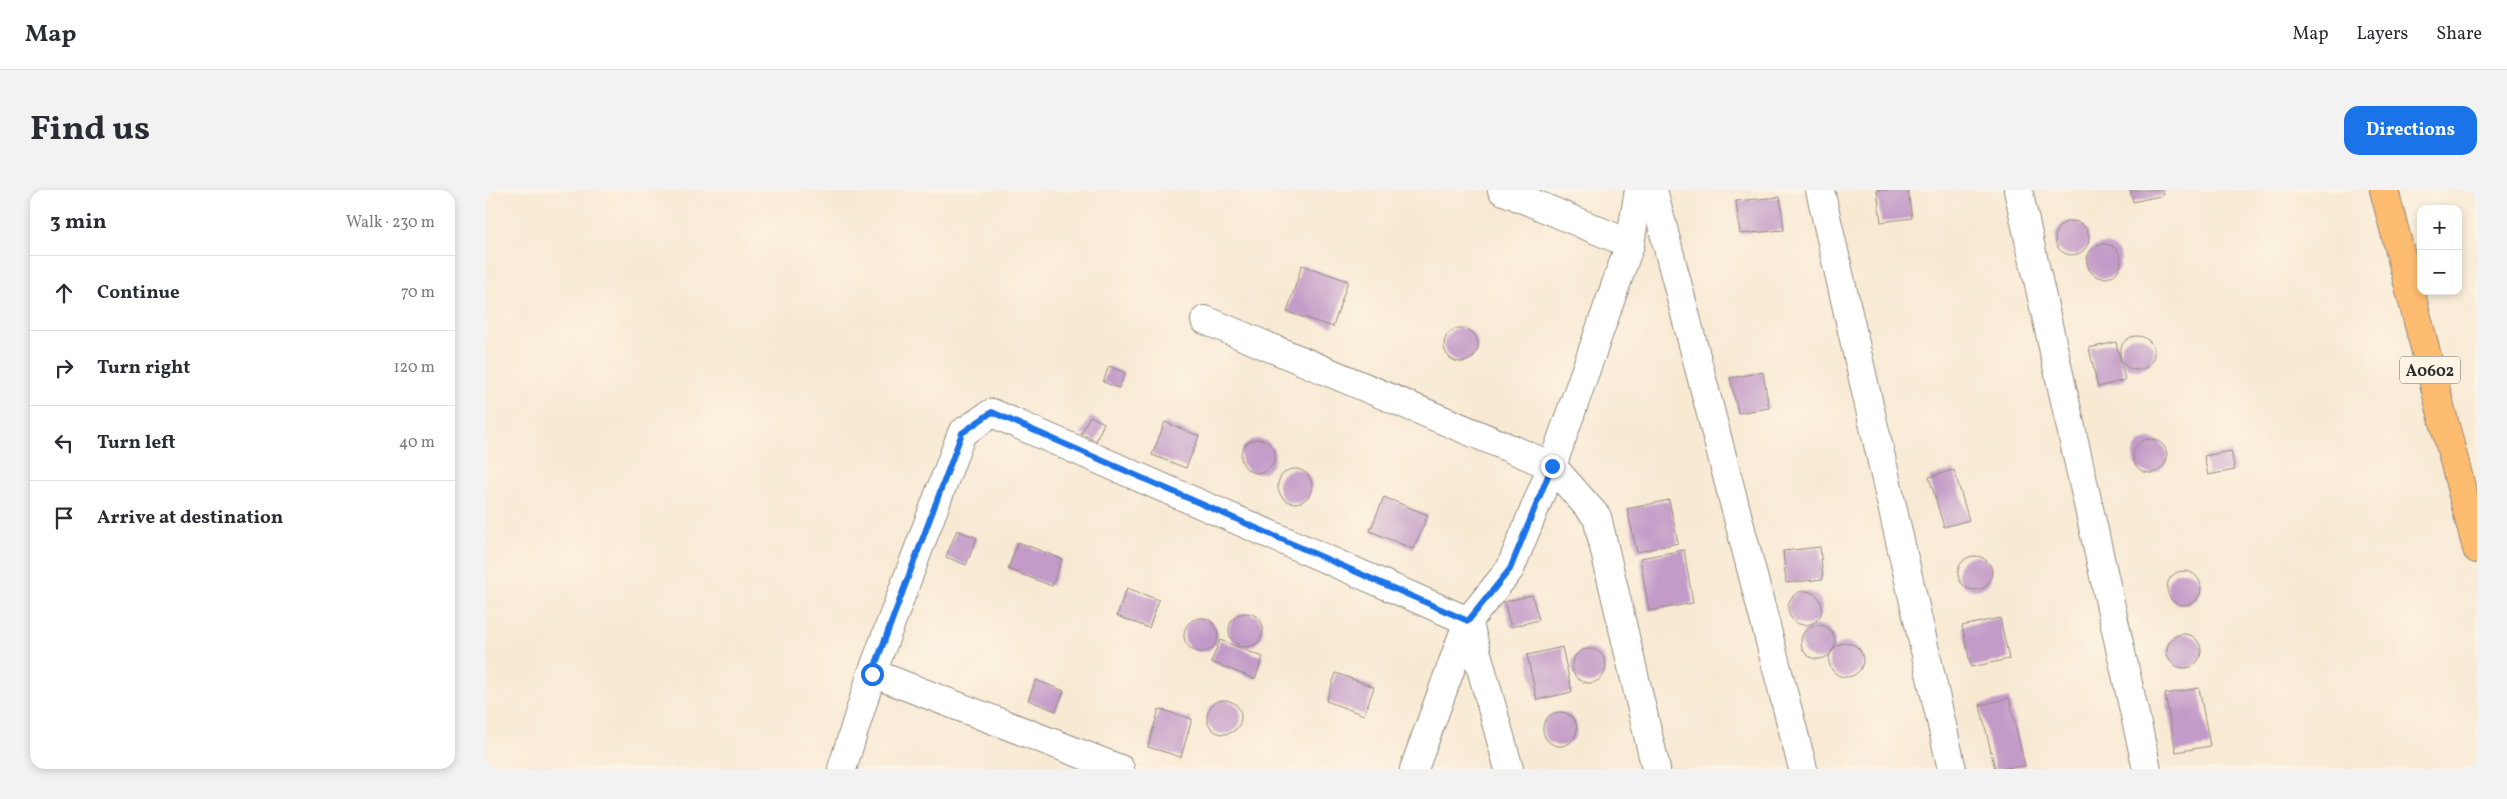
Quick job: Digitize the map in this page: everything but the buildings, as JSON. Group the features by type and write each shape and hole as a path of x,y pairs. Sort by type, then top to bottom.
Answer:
{"highway":[{"name":"A0602","path":"2384,190 2477,549"}],"street":[{"path":"1502,190 1630,244"},
{"path":"1414,769 1468,621 1510,569 1552,466 1630,244 1639,190"},
{"path":"1653,190 1803,769"},
{"path":"1820,190 1952,769"},
{"path":"2018,190 2147,769"},
{"path":"1205,320 1552,466 1597,517 1656,769"},
{"path":"842,769 872,674 962,433 992,412 1468,621"},
{"path":"1468,621 1509,769"},
{"path":"872,674 1119,769"}],"route":[{"path":"872,674 962,433 992,412 1468,621 1510,569 1552,466"}]}
